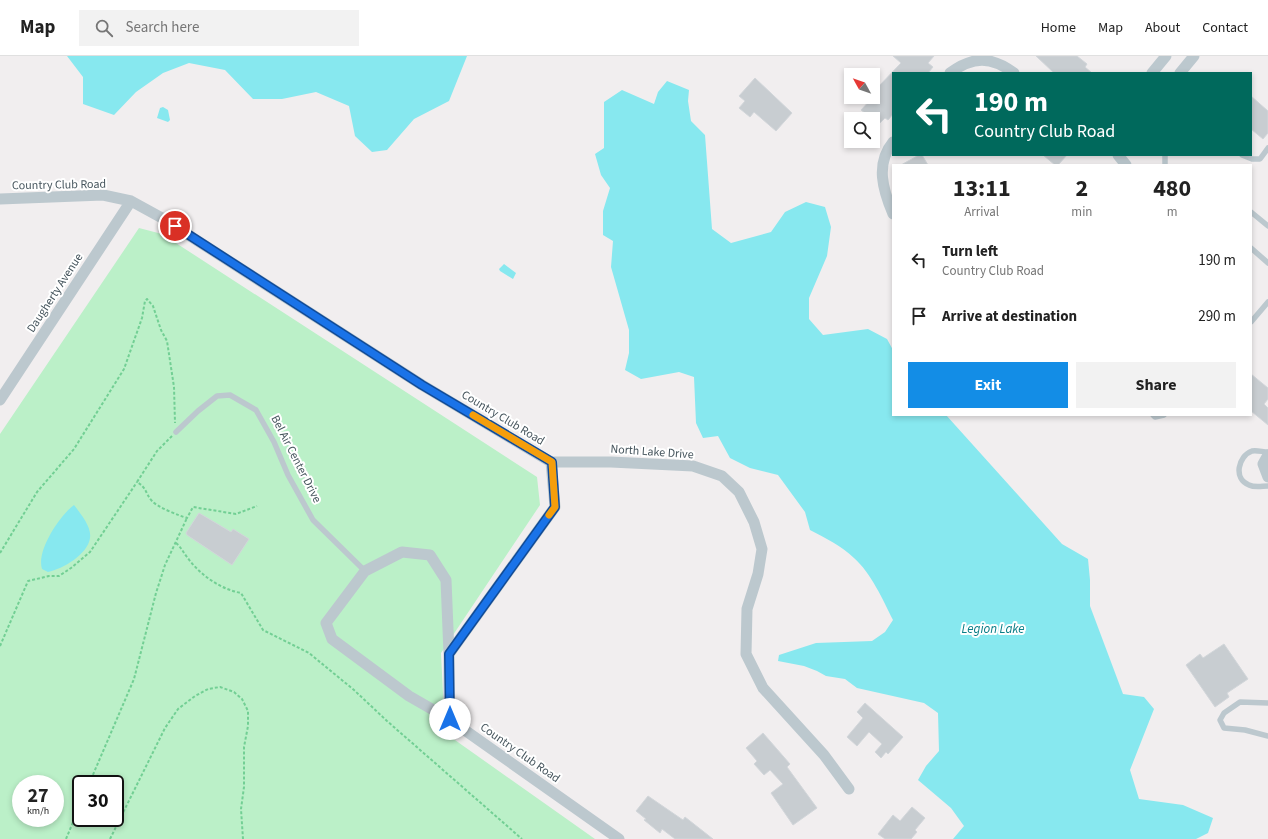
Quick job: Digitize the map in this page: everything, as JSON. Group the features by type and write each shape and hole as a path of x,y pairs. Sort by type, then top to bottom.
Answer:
{"street":[{"path":"1153,72 1166,56"},
{"path":"1181,72 1194,56"},
{"path":"951,72 960,66 978,59 1000,62 1013,72"},
{"path":"892,143 887,149 882,171 884,192 892,212"},
{"path":"1119,156 1125,164"},
{"name":"Country Club Road","path":"0,199 103,195 131,201 162,218 422,385 552,462 555,507 449,654"},
{"name":"Daugherty Avenue","path":"0,400 131,201"},
{"path":"1268,453 1263,464 1268,476"},
{"name":"North Lake Drive","path":"552,462 611,462 693,466 722,476 739,492 754,522 762,549 758,574 747,609 746,654 763,688 824,755 849,789"},
{"path":"402,552 430,555 446,580 450,719 409,696 332,639 326,623 365,571 402,552"},
{"name":"Country Club Road","path":"450,719 620,839"}],"lane":[{"path":"1244,156 1252,159 1260,158 1268,148"},
{"path":"1252,213 1268,226"},
{"path":"1252,249 1268,263"},
{"path":"1252,321 1268,302"},
{"name":"Bel Air Center Drive","path":"176,432 198,411 217,396 230,395 256,410 274,442 288,475 312,520 365,571"},
{"path":"1268,453 1253,451 1245,456 1240,462 1239,475 1242,480 1249,485 1268,486"},
{"path":"1268,703 1240,702 1224,713 1220,720 1224,728 1245,730 1268,736"}],"path":[{"path":"0,553 37,492 74,449 124,369 142,318 144,301 147,299 153,306 161,330 167,341 174,387 176,432 157,451 90,552 59,576 28,581 0,646"},
{"path":"137,482 145,487 154,503 179,516 187,518"},
{"path":"93,775 134,679 156,593 165,565 193,507 236,514 257,506"},
{"path":"176,543 196,567 213,582 232,591 241,593 264,630 309,653 354,690 387,721 505,822 522,839"},
{"path":"110,839 165,728 178,709 195,696 208,689 220,687 234,692 242,699 248,711 248,726 244,747 244,787 241,809 243,839"},
{"path":"66,839 72,825"}],"green space":[{"path":"139,228 162,234 537,477 540,505 441,653 445,733 595,839 0,839 0,434"}],"water":[{"path":"67,56 467,56 449,101 414,119 387,150 372,152 355,136 349,106 316,92 282,99 253,99 225,70 189,63 163,73 136,92 114,115 83,104 83,77"},
{"name":"Legion Lake","path":"667,81 689,90 688,101 691,121 705,135 712,229 731,243 771,232 785,212 806,202 825,207 831,227 827,256 809,298 809,319 823,335 868,329 887,339 892,348 892,416 947,416 1062,544 1088,559 1090,606 1123,694 1144,697 1154,709 1130,770 1139,799 1183,805 1213,818 1208,833 1196,839 953,839 964,826 951,808 918,780 926,766 939,751 938,713 924,703 857,688 845,679 826,676 804,666 778,661 779,655 816,643 872,641 885,632 893,620 866,571 839,546 810,530 805,512 778,475 750,468 730,458 718,436 703,438 696,423 694,377 679,372 641,379 625,370 629,353 629,330 611,267 613,241 603,235 603,211 610,188 601,175 595,154 604,148 604,102 622,90 654,104 658,92"},
{"path":"163,107 168,110 170,120 168,122 157,118 160,108"},
{"path":"504,264 516,273 513,279 500,271 499,269"},
{"path":"74,505 85,520 89,529 90,538 88,544 85,550 74,560 61,568 48,572 42,569 42,553 50,534 56,525"}],"building":[{"path":"893,56 934,56 928,63 933,67 929,72 892,72 901,63"},
{"path":"1036,56 1077,56 1087,64 1085,67 1091,72 1053,72"},
{"path":"892,72 892,115 888,120 885,118 880,123 880,112 864,112 861,110 867,104 880,104 880,85"},
{"path":"755,78 792,113 776,131 754,112 750,117 739,108 745,101 739,96"},
{"path":"1252,97 1268,111 1268,133 1263,139 1252,130"},
{"path":"917,156 923,156 927,164 903,164"},
{"path":"1044,156 1066,156 1059,164 1054,164"},
{"path":"1252,375 1268,388 1268,399 1264,404 1268,408 1268,425 1252,412"},
{"path":"199,513 231,532 233,529 249,539 232,565 187,535 186,533"},
{"path":"1224,644 1248,679 1227,693 1229,697 1215,707 1186,665 1200,654 1203,658"},
{"path":"865,703 903,737 888,754 886,752 881,758 875,752 882,744 869,732 857,746 847,737 863,718 857,712"},
{"path":"763,733 790,764 787,767 817,808 793,825 771,793 783,784 770,770 764,775 754,764 757,761 746,748"},
{"path":"648,796 683,820 685,817 713,839 675,839 662,829 660,833 644,820 646,819 636,811"},
{"path":"912,807 925,818 915,830 917,832 911,839 885,839 878,834 893,815 900,821"}],"slow traffic":[{"path":"473,415 552,462 555,507 549,515"}],"route":[{"path":"175,226 422,385 552,462 555,507 449,654 450,719"}]}
